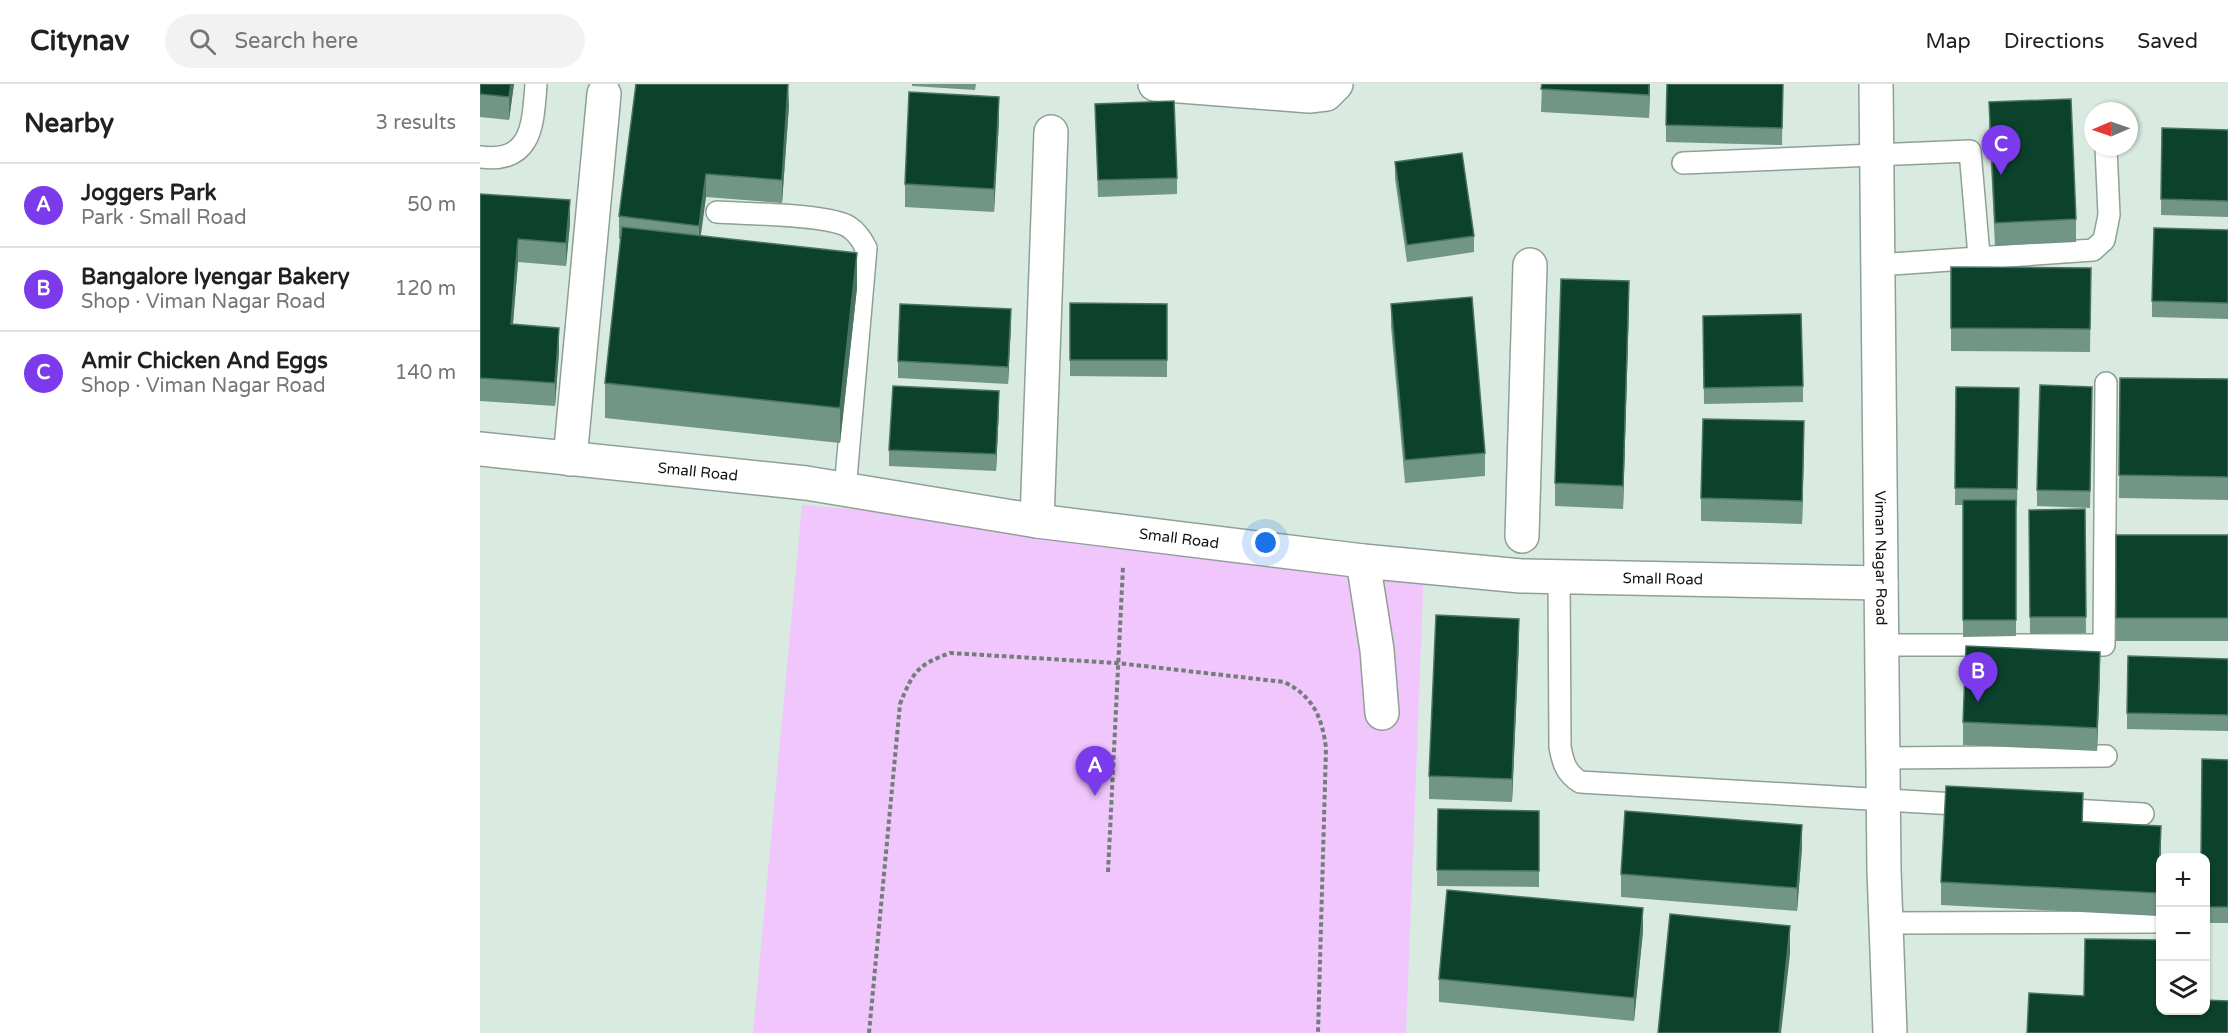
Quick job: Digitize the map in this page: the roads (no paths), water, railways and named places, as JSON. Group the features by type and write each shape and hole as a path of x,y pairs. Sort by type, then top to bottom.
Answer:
{"street":[{"path":"1155,84 1309,96 1326,94 1336,84"},
{"name":"Viman Nagar Road","path":"1876,84 1883,758 1890,1033"},
{"path":"570,459 604,94"},
{"path":"1037,521 1051,132"},
{"path":"1522,536 1530,265"},
{"name":"Small Road","path":"480,449 845,489 1037,521 1363,561 1521,576 1881,583"},
{"path":"1363,561 1377,650 1382,713"}],"lane":[{"path":"480,157 492,159 522,147 530,136 536,84"},
{"path":"1683,163 1970,152 1979,256"},
{"path":"1878,265 1979,256 2093,250 2104,240 2109,215 2106,156"},
{"path":"717,212 824,220 847,225 861,237 866,249 845,489"},
{"path":"1882,645 2104,645 2106,382"},
{"path":"1521,576 1522,536"},
{"path":"1559,577 1560,747 1563,763 1570,775 1580,782 1991,806"},
{"path":"1883,758 2106,756"},
{"path":"2038,808 2143,814"},
{"path":"1886,923 2154,922"}],"place":[{"name":"Amir Chicken And Eggs","path":"2001,175"},
{"name":"Bangalore Iyengar Bakery","path":"1978,702"},
{"name":"Joggers Park","path":"1095,796"}]}
